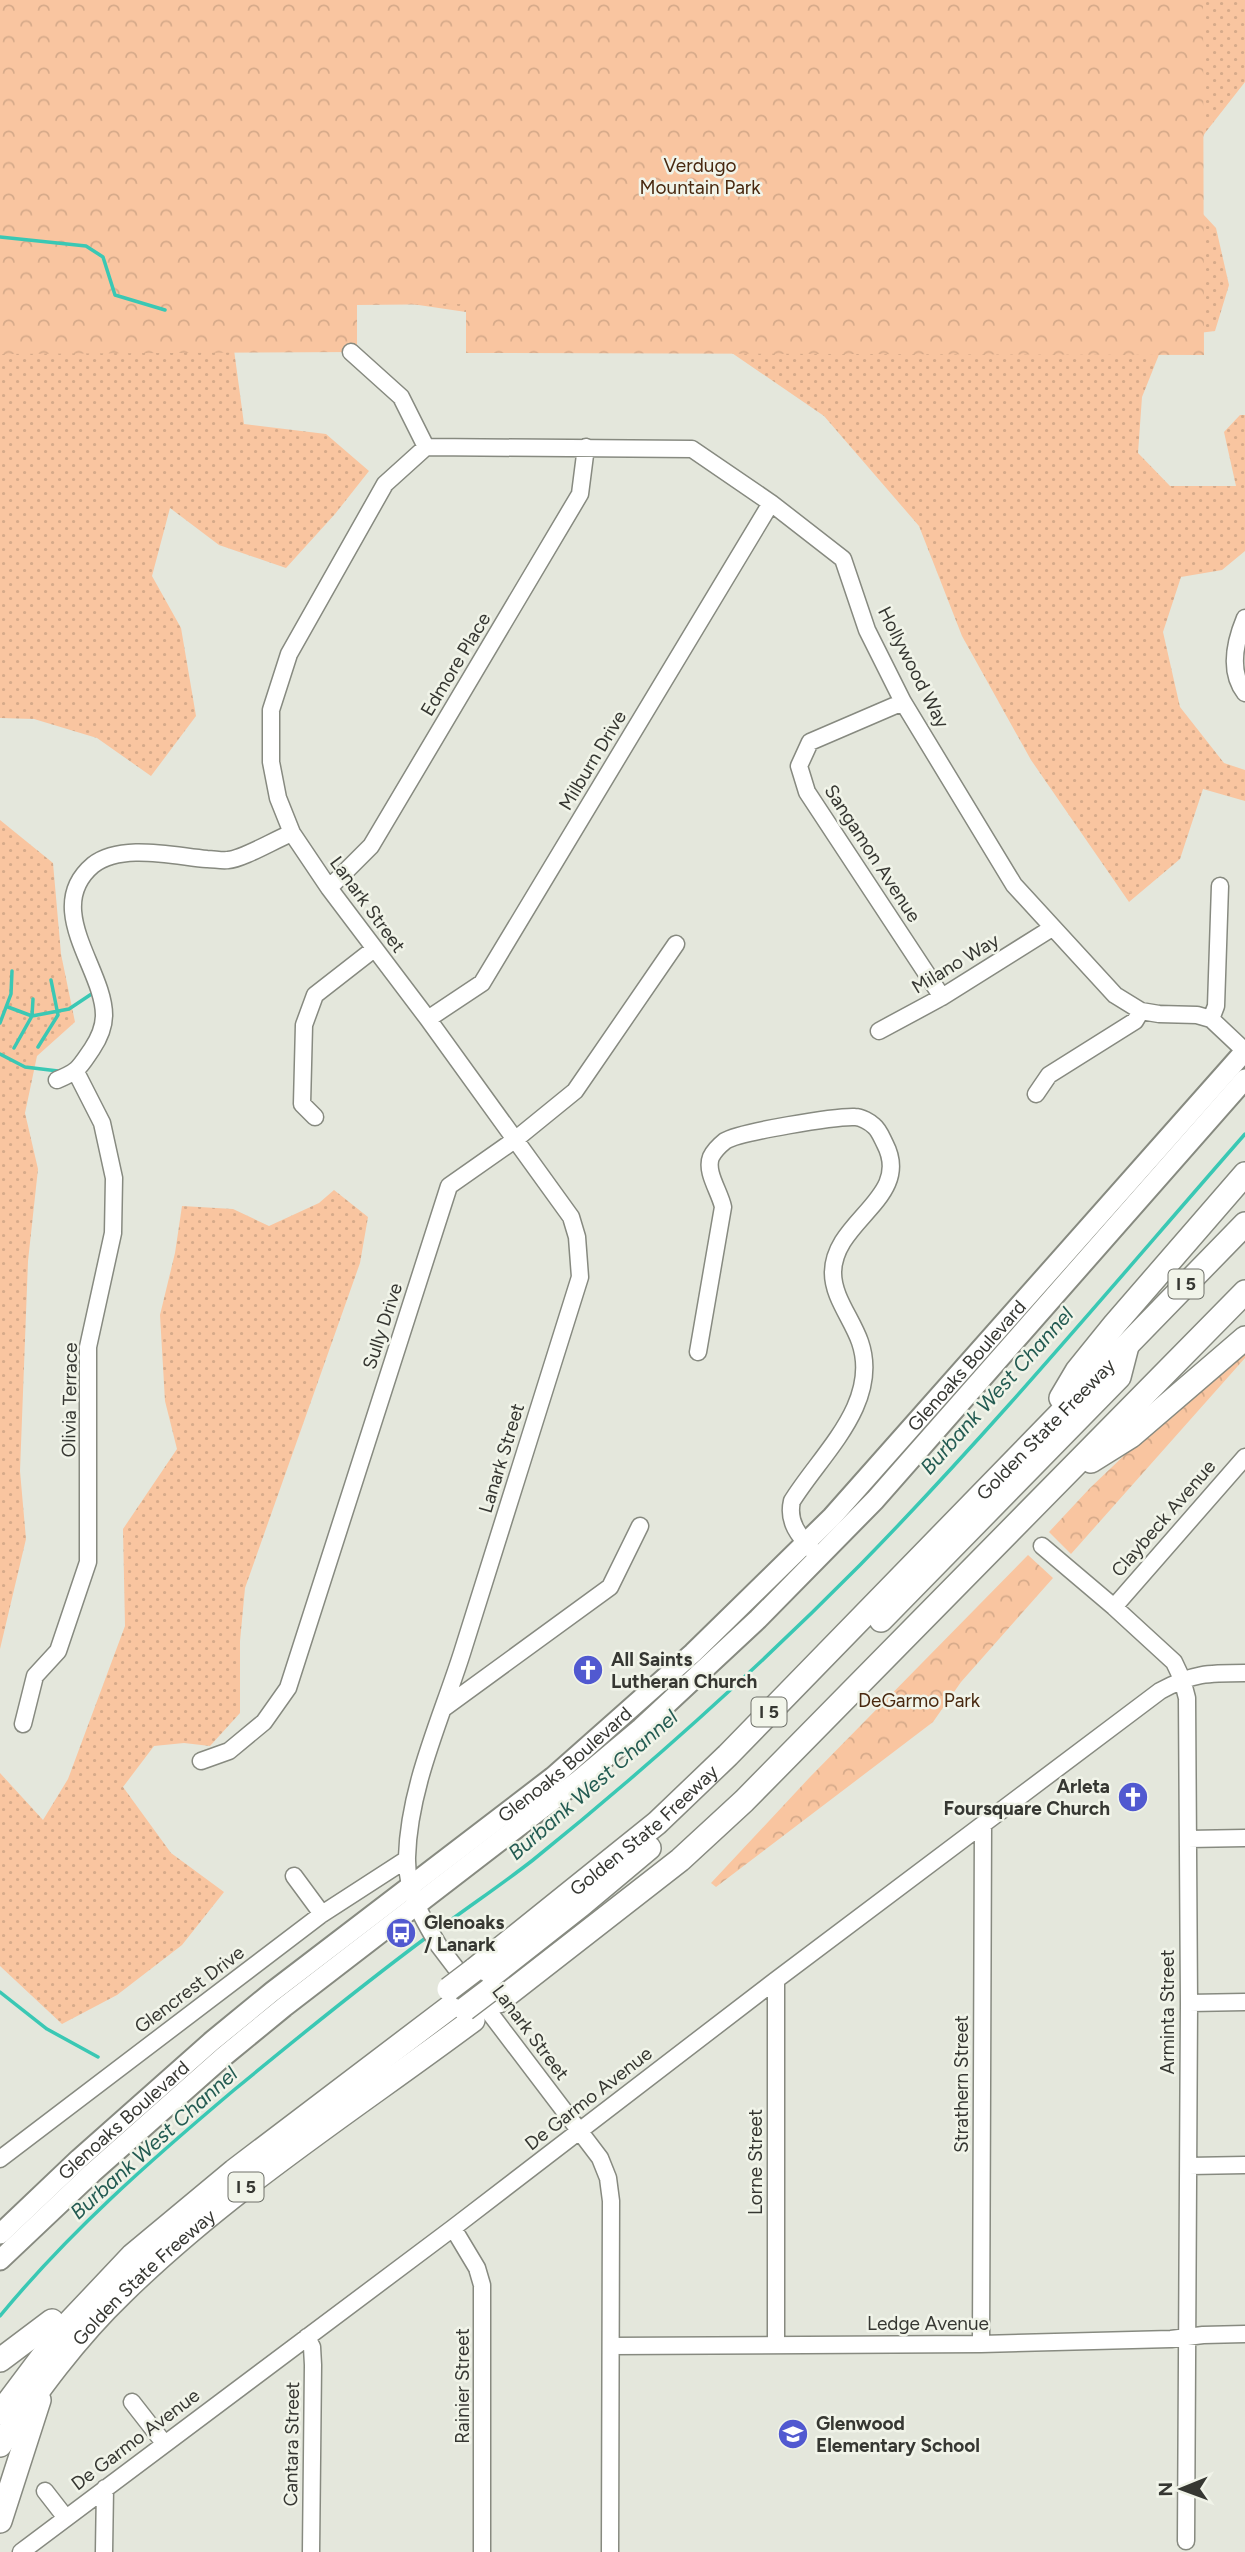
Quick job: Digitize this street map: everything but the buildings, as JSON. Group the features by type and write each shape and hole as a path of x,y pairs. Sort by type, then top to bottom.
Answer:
{"highway":[{"path":"1042,1431 1077,1371 1245,1174"},
{"name":"Golden State Freeway","path":"0,2387 52,2321 107,2263 158,2215 487,1986 728,1755 1245,1224"},
{"name":"Golden State Freeway","path":"0,2445 81,2337 120,2294 167,2251 461,2005 487,1986 591,1931 680,1860 744,1801 1245,1292"},
{"path":"1062,1480 1131,1436 1245,1338"},
{"path":"487,1986 684,1819 711,1792 1119,1377 1127,1343"},
{"path":"487,1986 611,1899 714,1811 877,1649 1123,1395 1149,1390"},
{"path":"0,2413 64,2328 132,2255 234,2171 461,2005"},
{"path":"0,2426 67,2337 107,2292 155,2246 215,2196 461,2005"},
{"path":"0,2360 52,2321"},
{"path":"0,2521 44,2383"}],"main road":[{"name":"Glenoaks Boulevard","path":"0,2234 79,2159 211,2042 552,1777 875,1500 1245,1051"},
{"name":"Glenoaks Boulevard","path":"1100,1230 1245,1079"},
{"name":"Glenoaks Boulevard","path":"0,2260 92,2173 223,2057 284,2007 420,1914 641,1728 758,1619 813,1551"}],"street":[{"path":"351,352 401,397 426,447"},
{"name":"Hollywood Way","path":"426,447 692,449 771,503 843,559 867,630 904,702 1014,885 1115,995 1141,1011 1197,1016 1211,1020"},
{"name":"Lanark Street","path":"426,447 385,484 302,629 281,674 271,710 271,762 278,798 292,832 328,888 428,1019 571,1217 580,1259 580,1277 444,1708 418,1782 407,1859 420,1914 439,1946 600,2158 608,2178 611,2202 610,2552"},
{"name":"Edmore Place","path":"328,888 371,846 580,494 586,447"},
{"name":"Milburn Drive","path":"428,1019 482,983 771,503"},
{"path":"1245,618 1236,640 1234,665 1238,685 1245,693"},
{"name":"Sangamon Avenue","path":"904,702 810,742 799,766 807,792 942,997"},
{"path":"57,1080 76,1072 96,1044 104,1015 101,998 74,924 75,897 88,870 107,856 125,852 229,860 292,832"},
{"path":"1220,886 1216,1006 1211,1020 1245,1051"},
{"name":"Milano Way","path":"879,1031 942,997 1052,928"},
{"name":"Sully Drive","path":"201,1761 229,1751 264,1722 288,1688 449,1186 516,1139 575,1091 676,944"},
{"path":"315,1117 302,1104 304,1026 311,1005 315,995 374,949"},
{"path":"1036,1094 1049,1074 1135,1020 1141,1011"},
{"name":"Olivia Terrace","path":"23,1724 35,1676 58,1651 88,1562 88,1346 113,1233 114,1178 102,1123 76,1072"},
{"path":"698,1352 723,1207 711,1176 710,1160 716,1150 727,1140 771,1129 858,1116 876,1127 888,1150 891,1176 882,1195 856,1221 841,1242 834,1260 834,1282 860,1342 865,1376 854,1410 792,1501 790,1518 799,1536 813,1551"},
{"name":"Claybeck Avenue","path":"1114,1606 1245,1457"},
{"path":"444,1708 610,1587 640,1527"},
{"name":"Arminta Street","path":"1042,1546 1114,1606 1174,1662 1187,1698 1189,2166 1186,2541"},
{"path":"1182,1679 1203,1673 1245,1672"},
{"name":"De Garmo Avenue","path":"21,2552 1160,1691 1182,1679"},
{"name":"Strathern Street","path":"981,2344 983,1825"},
{"path":"1188,1839 1245,1838"},
{"name":"Glencrest Drive","path":"0,2159 322,1914 407,1859"},
{"path":"294,1876 322,1914"},
{"name":"Lorne Street","path":"776,1980 776,2344"},
{"path":"1189,2003 1245,2002"},
{"path":"1189,2166 1245,2165"},
{"name":"Rainier Street","path":"453,2228 477,2268 482,2286 482,2552"},
{"name":"Ledge Avenue","path":"611,2346 981,2344 1245,2334"},
{"name":"Cantara Street","path":"307,2337 312,2347 313,2365 311,2552"},
{"path":"132,2402 164,2443"},
{"path":"104,2552 105,2488"},
{"path":"45,2491 66,2518"}],"green space":[{"name":"Verdugo Mountain Park","path":"0,0 1245,0 1245,82 1205,133 1176,185 1216,228 1229,285 1215,331 1166,337 1142,397 1138,453 1170,486 1236,486 1224,432 1240,415 1245,415 1245,551 1222,570 1181,577 1163,632 1180,707 1224,763 1245,770 1245,801 1203,789 1180,859 1129,902 1031,760 962,636 919,526 824,416 729,351 344,294 232,335 244,424 326,434 369,471 335,514 286,568 219,545 170,508 152,576 181,628 196,716 151,776 97,738 34,719 0,718"},
{"name":"Verdugo Mountain Park","path":"0,0 1203,0 1204,355 466,353 466,304 357,305 357,352 0,354"},
{"path":"0,820 53,863 61,954 75,1022 37,1056 25,1113 38,1169 28,1261 20,1471 26,1539 0,1649"},
{"path":"334,1190 368,1217 360,1263 245,1588 240,1641 240,1713 210,1746 184,1743 154,1746 123,1787 171,1853 224,1892 182,1945 117,1995 62,2024 0,1966 0,1773 43,1820 68,1779 125,1626 123,1529 177,1449 165,1401 160,1315 175,1253 182,1206 233,1209 269,1226 319,1203"},
{"path":"1245,1353 1245,1358 1071,1554 1049,1532 1090,1488 1155,1426"},
{"name":"DeGarmo Park","path":"1028,1555 1053,1578 961,1682 933,1722 716,1887 711,1883 810,1777"}],"waterway":[{"path":"0,237 86,246 103,257 115,295 165,310"},
{"path":"0,1023 11,994 12,971"},
{"path":"38,1047 58,1015 51,980"},
{"path":"8,1007 32,1016 69,1009 96,991"},
{"path":"14,1048 32,1016 33,999"},
{"path":"0,1054 25,1067 58,1071"},
{"name":"Burbank West Channel","path":"436,1931 533,1860 618,1790 701,1717 821,1604 910,1513 1008,1406 1245,1134"},
{"name":"Burbank West Channel","path":"0,2316 82,2226 172,2143 305,2032 427,1937"},
{"path":"0,1992 47,2029 98,2057"}],"place":[{"name":"All Saints Lutheran Church","path":"588,1670"},
{"name":"Arleta Foursquare Church","path":"1133,1797"},
{"name":"Glenoaks / Lanark","path":"401,1933"},
{"name":"Glenwood Elementary School","path":"793,2434"}]}
